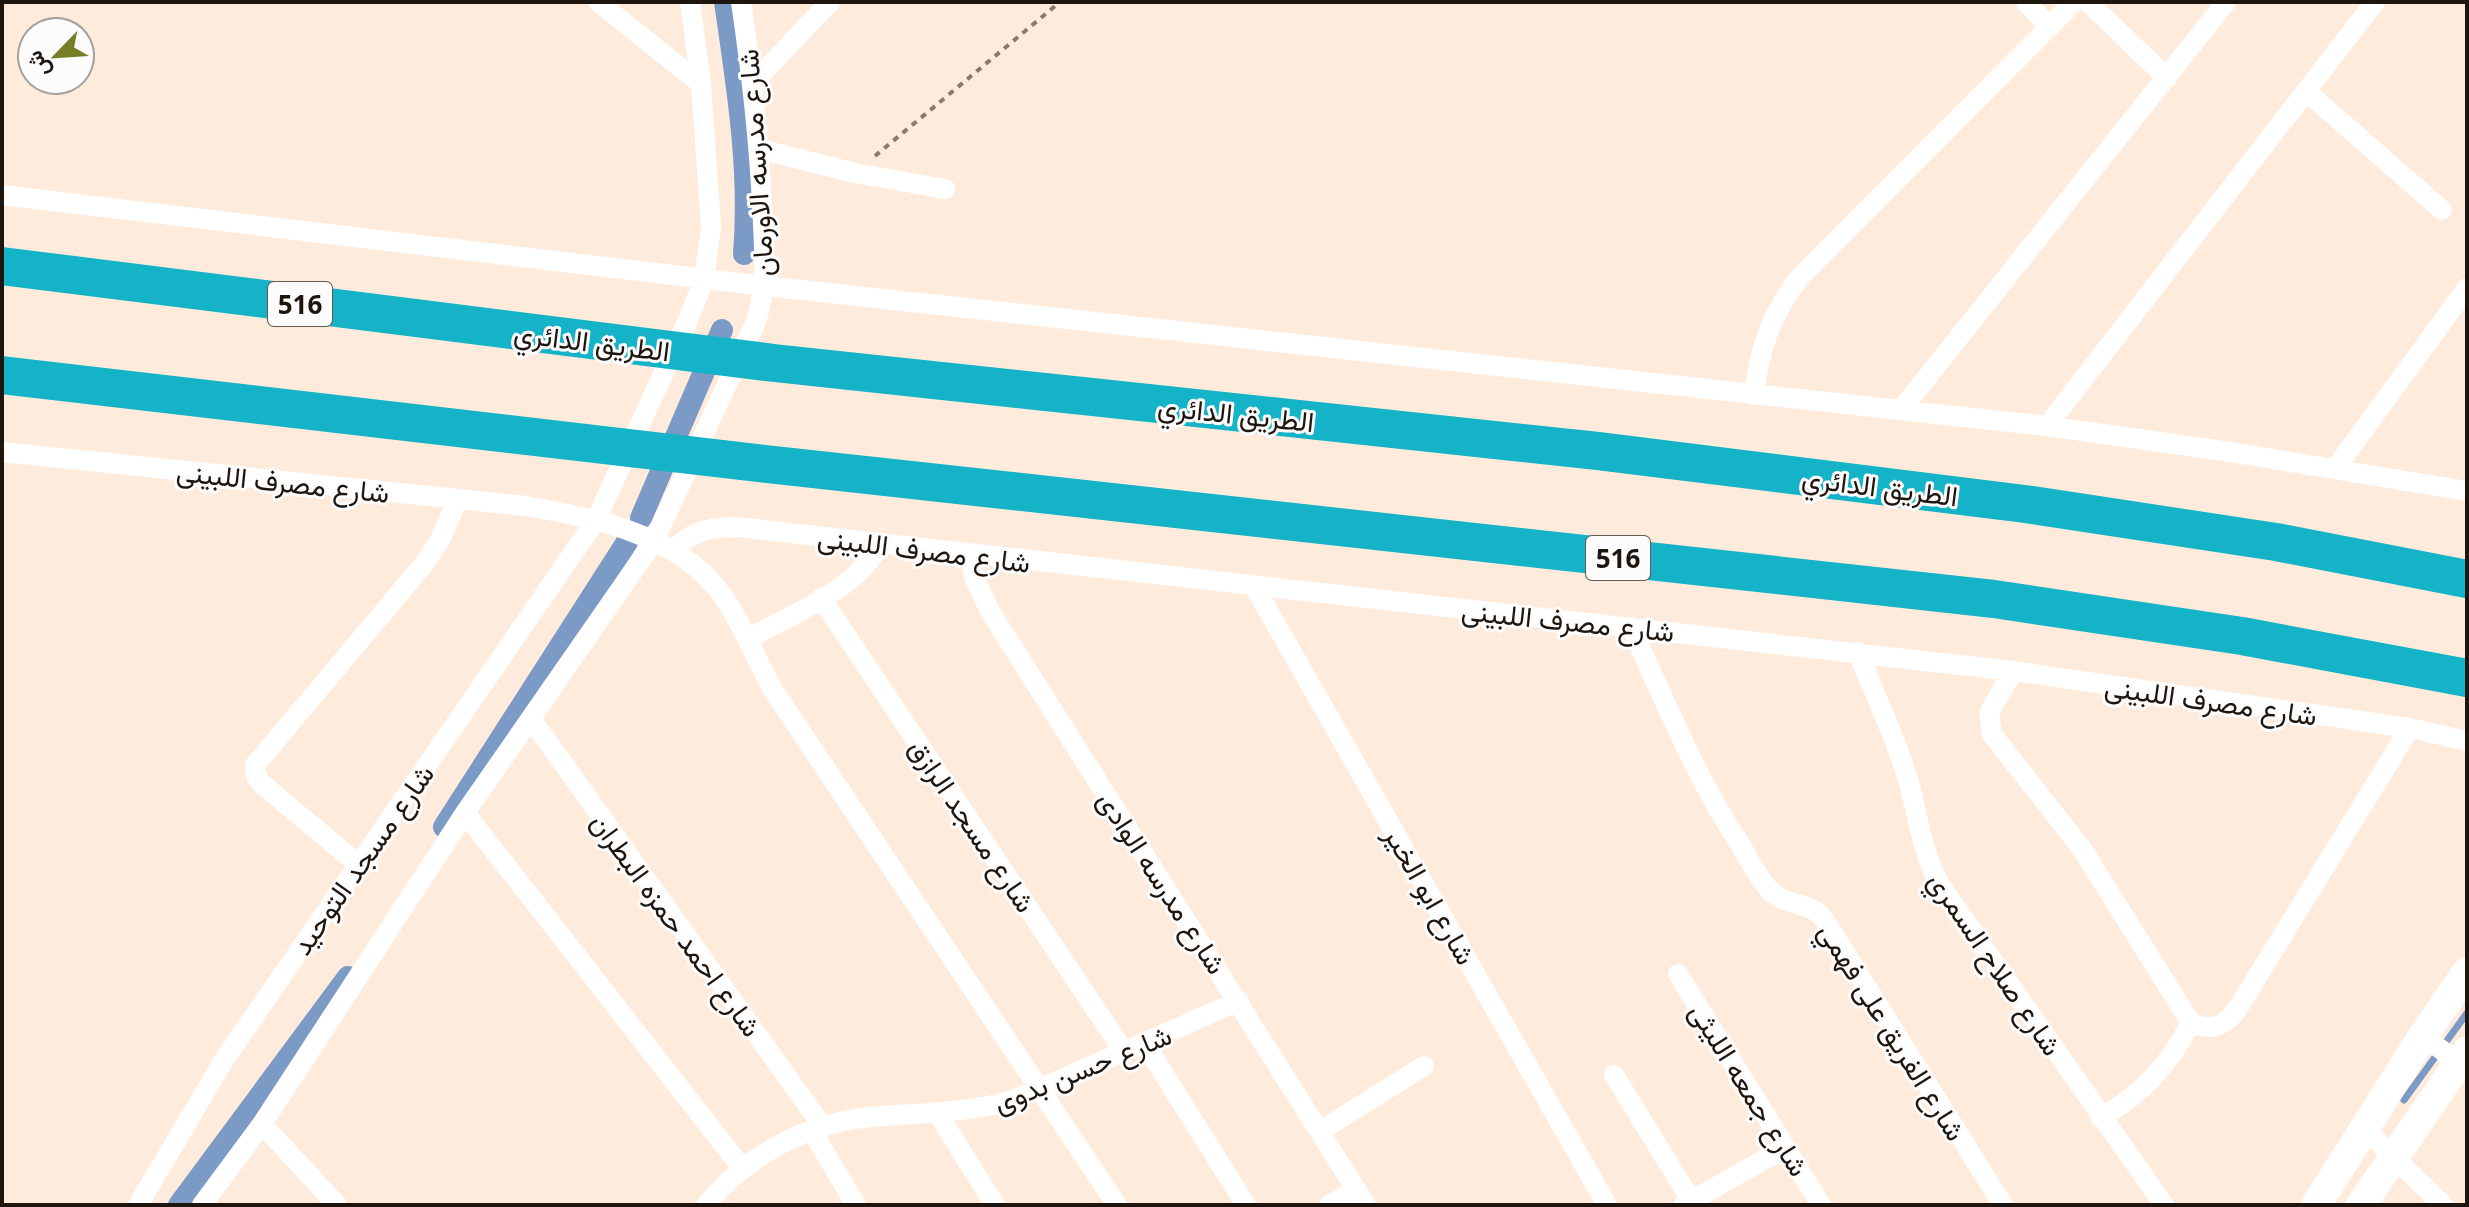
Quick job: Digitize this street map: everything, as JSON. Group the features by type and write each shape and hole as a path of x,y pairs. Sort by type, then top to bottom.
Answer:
{"highway":[{"name":"الطريق الدائري","path":"2,266 774,363 1598,451 2025,504 2276,542 2467,579"},
{"name":"516","path":"2,375 766,464 1994,599 2242,636 2467,678"}],"street":[{"path":"598,2 701,84"},
{"name":"شارع مدرسه الاورمان","path":"596,520 704,279 711,227 701,84 690,2"},
{"name":"شارع مدرسه الاورمان","path":"654,541 756,322 765,286 759,149 741,2"},
{"path":"753,83 830,2"},
{"path":"2026,2 2050,27"},
{"path":"1754,395 1761,350 1768,329 1782,301 1801,276 2074,2"},
{"path":"2088,2 2167,78"},
{"path":"1901,410 2226,2"},
{"path":"2047,426 2375,2"},
{"path":"2306,91 2442,210"},
{"path":"759,149 855,173 945,189"},
{"path":"2,195 765,286 2047,426 2467,491"},
{"path":"2335,469 2467,288"},
{"name":"شارع مصرف اللبينى","path":"2,452 526,506 596,520 654,541 686,558 719,592 773,690 1117,1205"},
{"path":"358,864 262,784 256,776 255,765 424,564 445,531 458,499"},
{"name":"شارع مسجد التوحيد","path":"138,1205 224,1060 596,520"},
{"name":"شارع مصرف اللبينى","path":"673,551 692,534 723,527 881,543 2013,671 2410,728 2467,741"},
{"name":"شارع مسجد التوحيد","path":"207,1203 465,813 654,541"},
{"path":"747,639 858,574 881,543"},
{"name":"شارع مدرسه الوادى","path":"969,554 975,580 991,613 1361,1197"},
{"name":"شارع ابو الخير","path":"1254,586 1607,1205"},
{"name":"شارع مسجد الرازق","path":"821,598 1125,1053"},
{"name":"شارع الفريق على فهمي","path":"1631,627 1712,802 1768,888 1787,903 1807,906 1824,919 2003,1205"},
{"name":"شارع صلاح السمري","path":"1858,652 1906,773 1928,863 1940,885 2164,1205"},
{"path":"2013,671 1989,713 1992,734 2082,849 2191,1023 2204,1028 2218,1027 2230,1020 2410,728"},
{"name":"شارع احمد حمزه البطران","path":"532,720 817,1129 856,1205"},
{"path":"465,813 742,1168"},
{"path":"2316,1205 2428,1039 2467,972"},
{"name":"شارع جمعه الليثى","path":"1678,974 1821,1205"},
{"name":"شارع حسن بدوى","path":"715,1201 742,1168 775,1146 817,1129 867,1118 938,1114 1011,1101 1239,1001"},
{"path":"2101,1118 2130,1100 2156,1077 2191,1023"},
{"path":"2361,1205 2462,1060 2428,1039"},
{"path":"1145,1044 1246,1205"},
{"path":"1320,1131 1424,1066"},
{"path":"1614,1075 1690,1204 1785,1148"},
{"path":"938,1114 995,1205"},
{"path":"262,1124 337,1205"},
{"path":"2365,1129 2443,1205"},
{"path":"1329,1205 1361,1197"}],"path":[{"path":"855,173 1060,2"}],"waterway":[{"path":"725,2 744,159 744,254"},
{"path":"641,518 722,330"},
{"path":"444,827 627,542"},
{"path":"179,1205 348,977"},
{"path":"2404,1100 2467,1013"}]}
